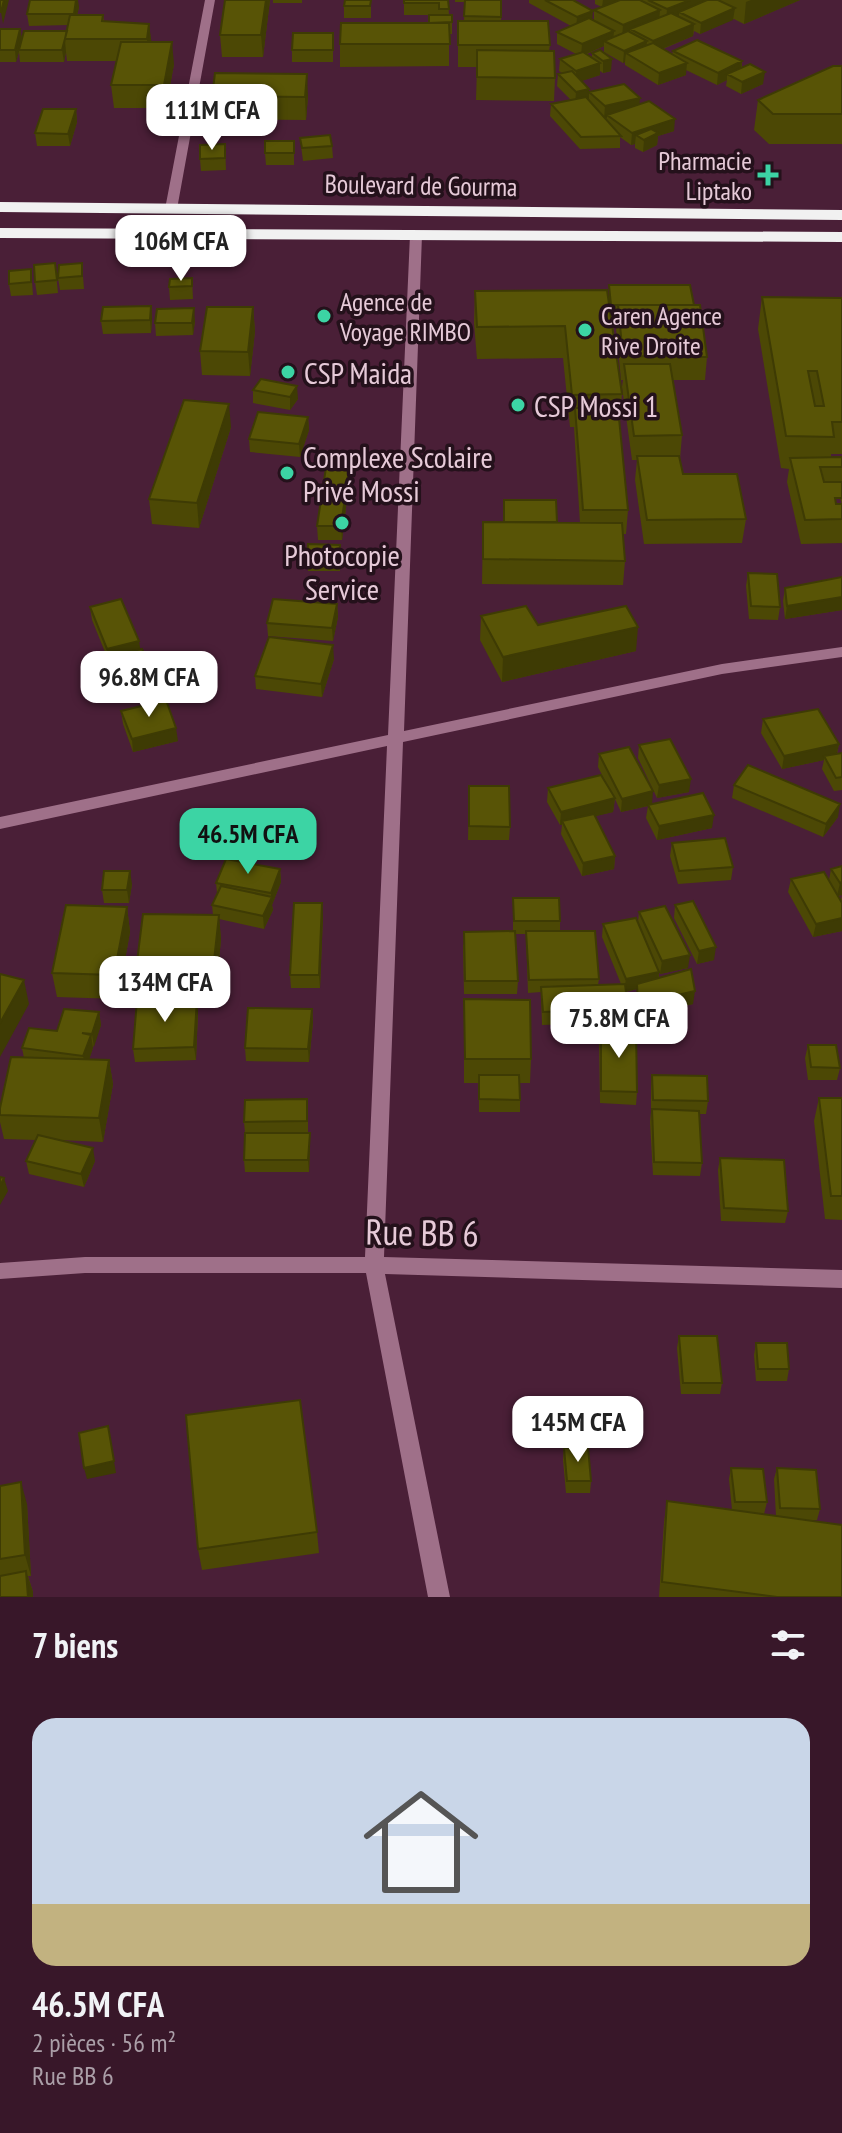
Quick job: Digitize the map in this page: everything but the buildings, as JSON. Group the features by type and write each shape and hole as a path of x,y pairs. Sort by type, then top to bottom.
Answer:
{"highway":[{"name":"Boulevard de Gourma","path":"0,207 842,215"},
{"name":"Boulevard de Gourma","path":"0,233 842,237"}],"street":[{"path":"171,209 210,0"},
{"path":"416,235 374,1265 439,1597"},
{"path":"0,823 722,669 842,652"},
{"name":"Rue BB 6","path":"0,1271 85,1265 374,1265 842,1279"}],"place":[{"name":"Pharmacie Liptako","path":"768,175"},
{"name":"Agence de Voyage RIMBO","path":"324,316"},
{"name":"Caren Agence Rive Droite","path":"585,330"},
{"name":"CSP Maida","path":"288,372"},
{"name":"CSP Mossi 1","path":"518,405"},
{"name":"Complexe Scolaire Privé Mossi","path":"287,473"},
{"name":"Photocopie Service","path":"342,523"}]}
